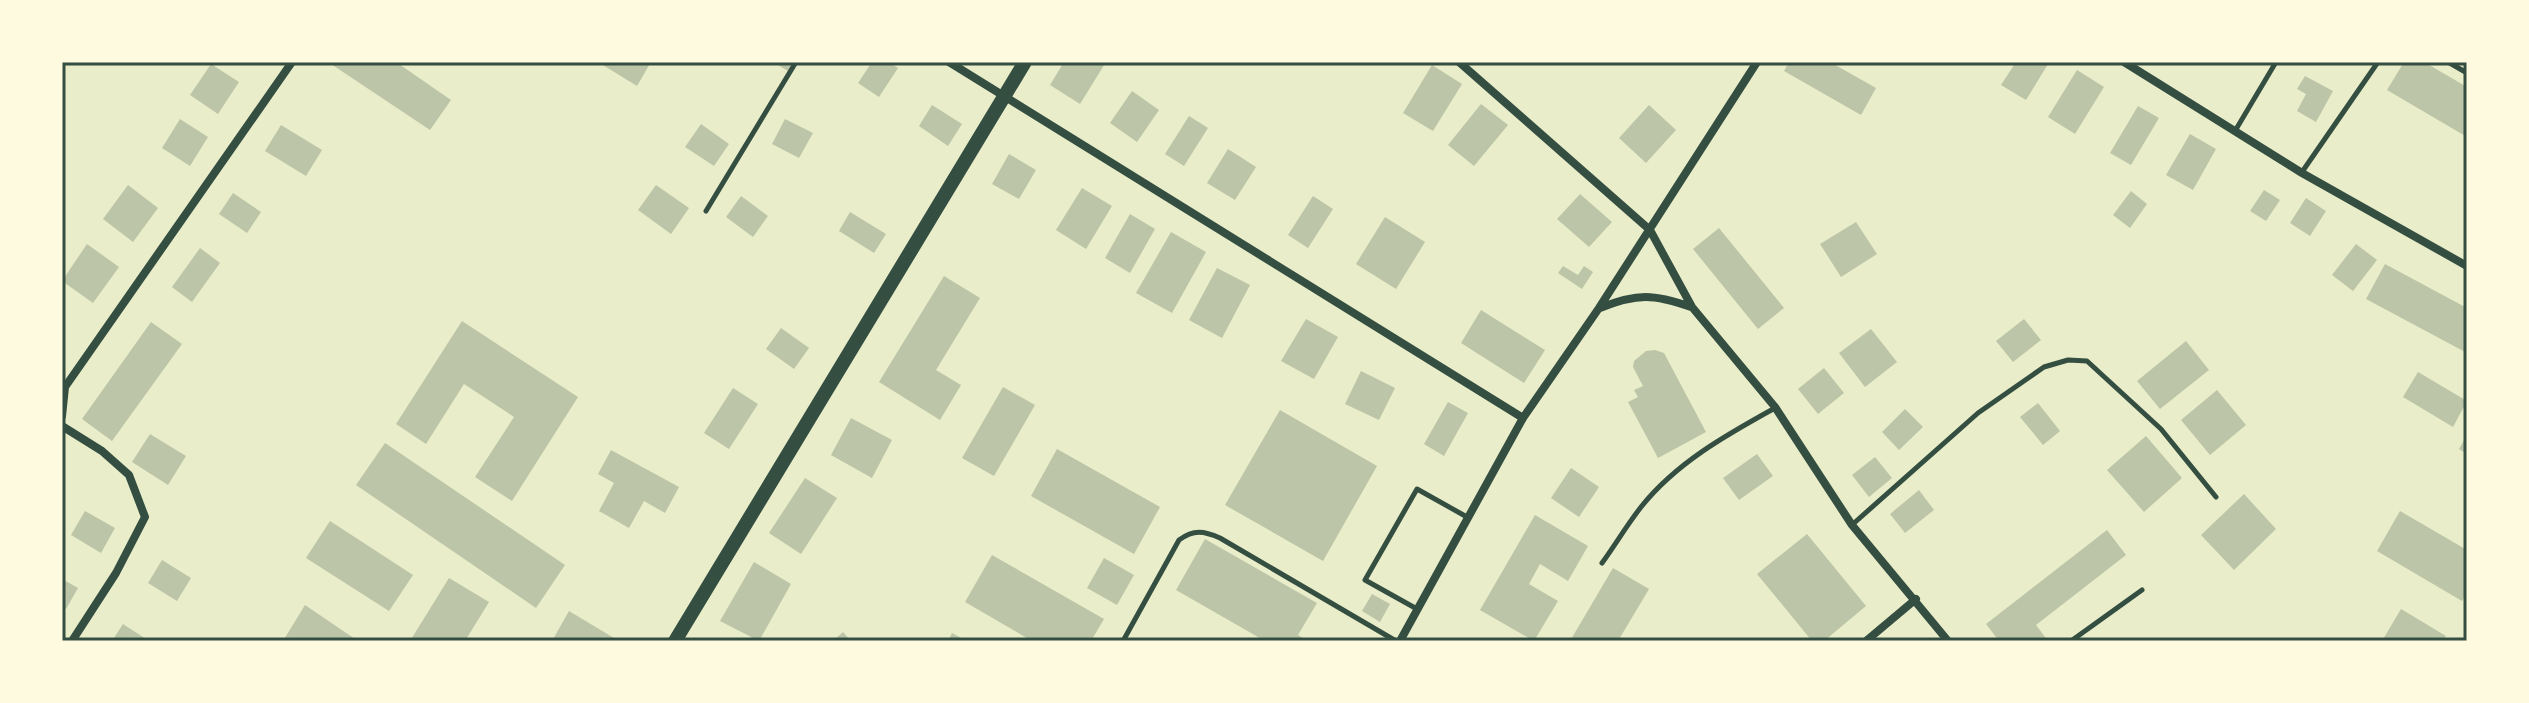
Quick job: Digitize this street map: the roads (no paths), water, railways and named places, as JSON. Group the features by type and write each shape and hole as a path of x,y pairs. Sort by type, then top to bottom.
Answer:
{"main road":[{"path":"675,641 1025,62"}],"street":[{"path":"62,416 64,387 292,62"},
{"path":"949,62 1523,418"},
{"path":"1459,62 1650,230 1692,307 1775,407 1852,525 1948,641"},
{"path":"1398,641 1523,418 1599,308 1757,62"},
{"path":"2124,62 2302,173 2467,266"},
{"path":"1599,308 1634,296 1668,299 1692,307"},
{"path":"62,426 102,451 129,475 145,517 116,573 72,641"},
{"path":"1866,641 1916,599"}],"lane":[{"path":"706,211 796,62"},
{"path":"2235,131 2276,62"},
{"path":"2302,173 2378,62"},
{"path":"2448,62 2467,73"},
{"path":"1852,525 1978,413 2044,367 2068,360 2087,361 2161,429 2216,497"},
{"path":"1602,563 1643,506 1675,473 1712,443 1775,407"},
{"path":"1417,609 1365,580 1417,489 1467,517"},
{"path":"1123,641 1179,540 1191,531 1205,531 1398,641"},
{"path":"2071,641 2142,590"}]}
